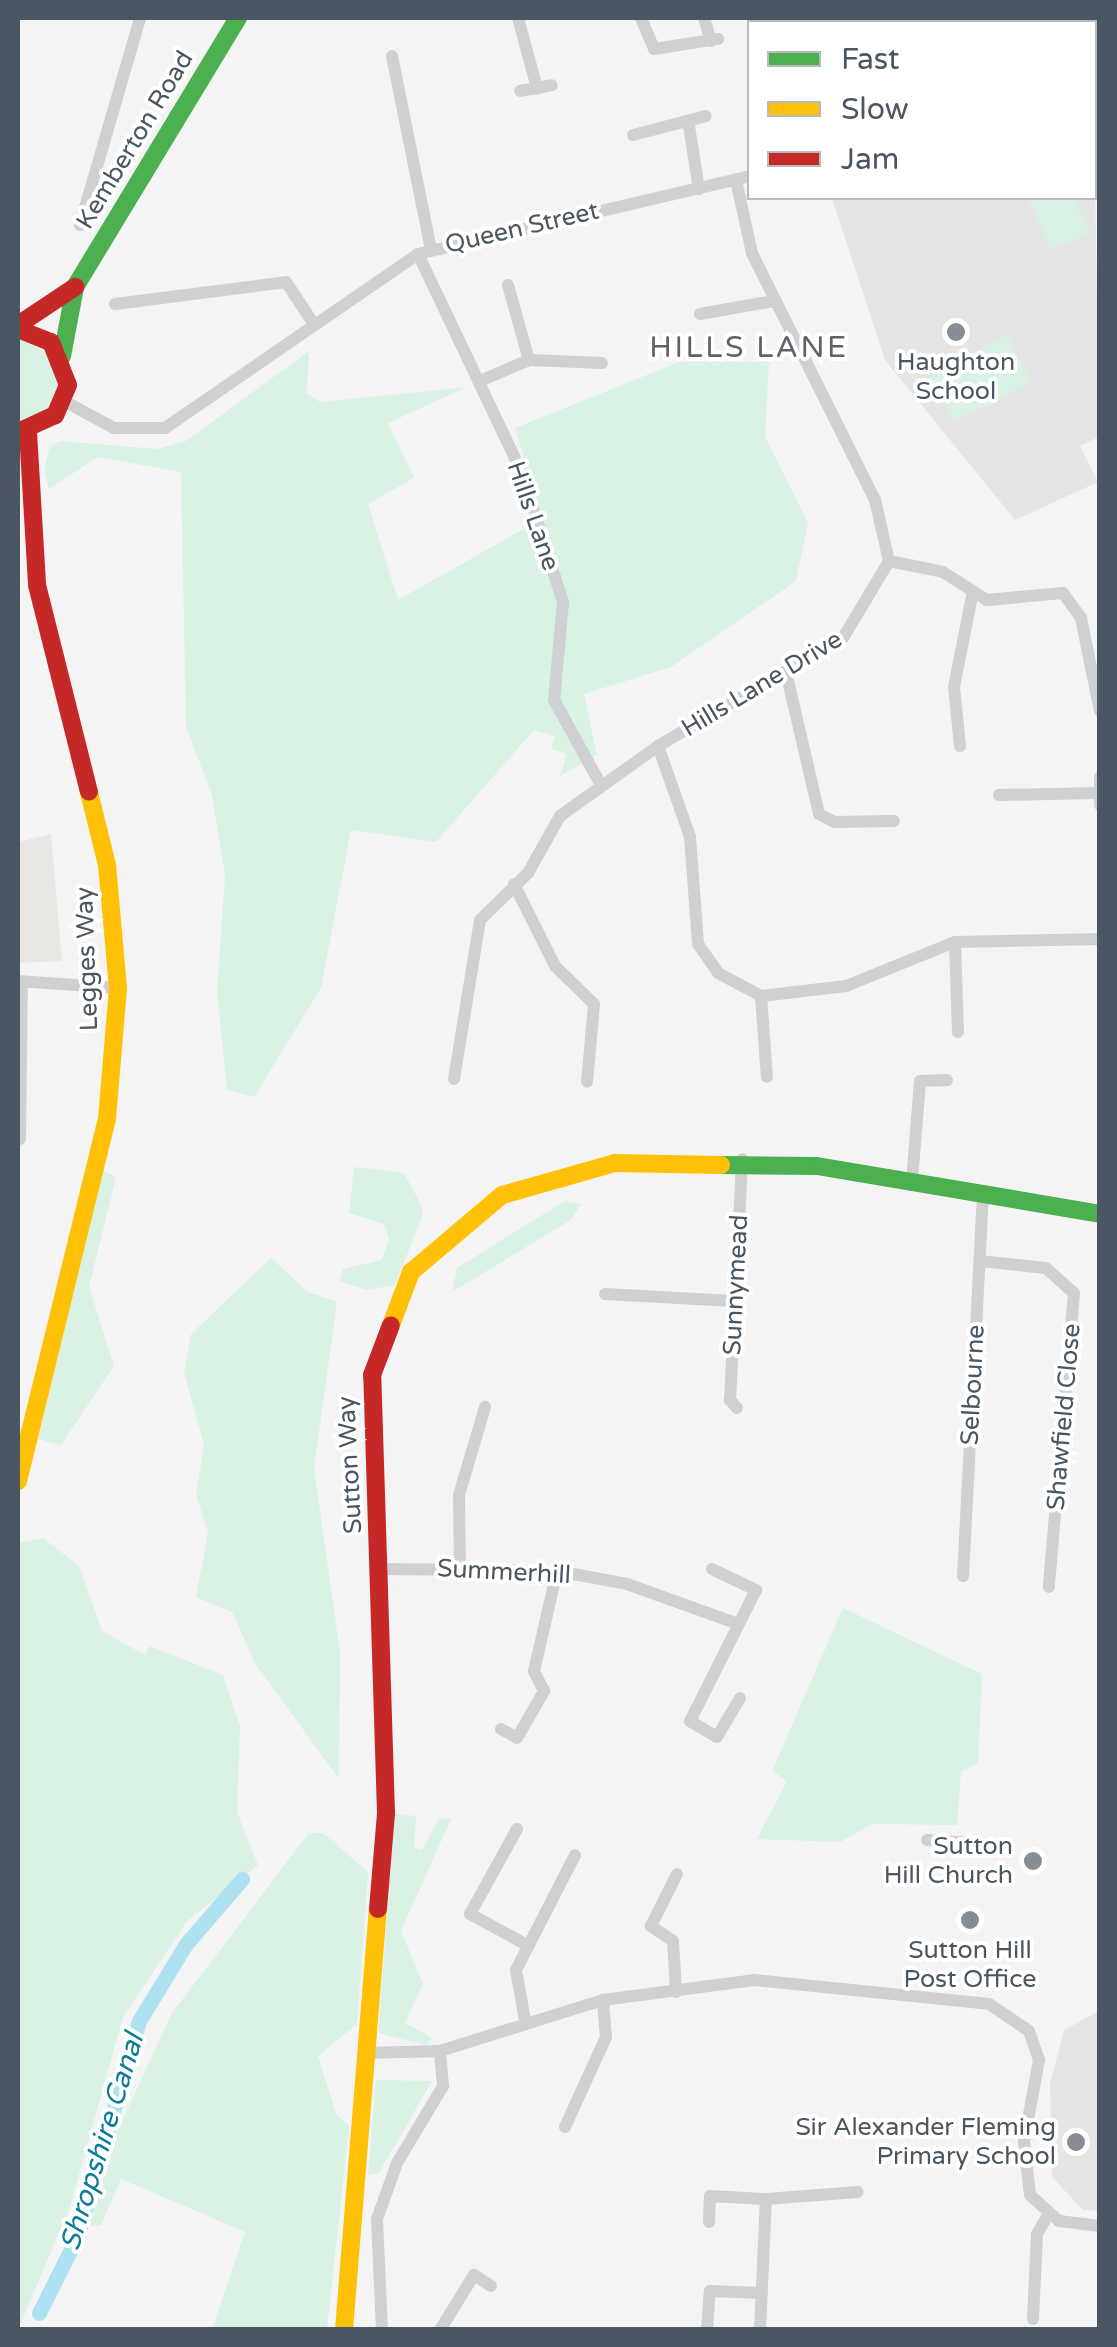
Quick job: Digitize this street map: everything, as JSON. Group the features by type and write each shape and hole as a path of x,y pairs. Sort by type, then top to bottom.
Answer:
{"street":[{"path":"80,224 140,18"},
{"name":"Kemberton Road","path":"64,401 62,356 75,288 238,18"},
{"path":"518,18 537,88"},
{"path":"641,18 654,49 714,40 704,18"},
{"name":"Hills Lane","path":"392,56 425,251 480,381 563,602 554,700 601,784"},
{"path":"520,92 552,86"},
{"path":"632,135 689,126 706,116"},
{"path":"689,126 700,189"},
{"name":"Queen Street","path":"64,401 114,428 165,428 313,323 425,251 743,178"},
{"path":"749,200 774,300 875,500 888,561 943,572 972,596 1002,601 1054,590 1071,598 1100,711"},
{"path":"115,304 286,282 313,323"},
{"path":"508,285 529,360"},
{"name":"Kemberton Road","path":"18,327 75,288"},
{"path":"700,314 774,300"},
{"path":"18,327 62,356"},
{"path":"480,381 529,360 602,363"},
{"path":"23,432 64,401"},
{"name":"Legges Way","path":"18,1482 107,1119 118,988 107,865 37,585 23,432"},
{"name":"Hills Lane Drive","path":"454,1079 477,929 514,884 560,816 658,746 786,672 860,620 888,561"},
{"path":"960,746 954,687 972,596"},
{"path":"786,672 819,814 835,822 894,821"},
{"path":"658,746 690,838 698,944 718,973 761,996 846,986 955,942 1100,940"},
{"path":"998,795 1098,799 1100,777"},
{"path":"514,884 556,966 594,1004 587,1082"},
{"path":"955,942 958,1032"},
{"path":"20,1140 20,982 118,988"},
{"path":"761,996 767,1077"},
{"path":"912,1181 920,1081 946,1080"},
{"name":"Sutton Way","path":"344,2330 386,1812 372,1376 390,1312 430,1251 474,1211 533,1180 615,1163 742,1159 912,1181 1100,1214"},
{"name":"Sunnymead","path":"737,1408 733,1301 742,1159"},
{"name":"Selbourne","path":"964,1576 983,1194"},
{"name":"Shawfield Close","path":"980,1261 1046,1268 1074,1293 1049,1586"},
{"path":"605,1294 733,1301"},
{"path":"460,1567 459,1496 485,1407"},
{"name":"Summerhill","path":"381,1569 556,1571 627,1584 738,1624"},
{"path":"712,1569 756,1590 690,1721 717,1737 740,1698"},
{"path":"502,1729 518,1738 544,1690 534,1671 556,1571"},
{"path":"517,1830 470,1914 527,1946"},
{"path":"926,1840 990,1844"},
{"path":"525,2020 514,1981 527,1946 574,1855"},
{"path":"676,1992 672,1941 652,1926 677,1874"},
{"path":"367,2053 440,2052 525,2020 603,2000 754,1980 886,1998 989,2004 1029,2032 1038,2074 1024,2182 1048,2215 1100,2226"},
{"path":"565,2127 606,2037 603,2000"},
{"path":"382,2330 377,2218 397,2162 442,2086 440,2052"},
{"path":"709,2222 710,2196 766,2199 858,2192"},
{"path":"760,2330 766,2199"},
{"path":"1033,2319 1037,2234 1048,2215"},
{"path":"440,2330 474,2275 492,2286"},
{"path":"706,2330 710,2292 762,2293"}],"shaded area":[{"name":"Haughton School","path":"833,200 1095,200 1099,437 1080,446 1098,482 1015,520 885,360"},
{"path":"51,834 62,961 18,963 18,842"},
{"name":"Sir Alexander Fleming Primary School","path":"1099,2011 1099,2211 1083,2210 1052,2177 1050,2084 1064,2030"}],"green space":[{"path":"1029,200 1075,200 1090,233 1051,250"},
{"path":"1007,335 1031,382 954,422 931,375"},
{"path":"18,337 53,357 59,386 46,412 18,425"},
{"path":"309,351 307,393 320,402 467,387 388,423 414,478 368,504 398,600 543,518 515,428 679,362 769,362 765,437 808,523 796,581 671,667 584,694 597,755 560,776 567,754 551,749 555,736 534,730 436,842 351,830 321,988 254,1097 227,1090 217,993 225,876 212,795 186,727 181,472 98,457 49,489 44,470 50,446 61,441 157,449 186,441"},
{"path":"354,1167 404,1173 418,1199 423,1214 395,1285 366,1290 340,1281 343,1269 382,1260 389,1238 384,1224 349,1213"},
{"path":"102,1170 116,1177 89,1287 114,1366 61,1445 38,1439"},
{"path":"565,1201 581,1204 571,1220 452,1292 457,1268"},
{"path":"271,1258 308,1292 337,1302 314,1468 340,1652 339,1779 255,1663 232,1612 196,1597 208,1533 196,1495 204,1445 184,1372 191,1334"},
{"path":"43,1538 79,1566 102,1631 145,1655 150,1646 223,1675 240,1726 237,1812 258,1865 187,1921 123,2017 70,2207 18,2330 18,1543"},
{"path":"843,1608 982,1674 978,1764 961,1771 957,1825 872,1824 840,1842 757,1839 787,1781 772,1771"},
{"path":"395,1814 416,1816 414,1848 422,1850 439,1818 451,1819 401,1931 423,1984 405,2023 432,2038 426,2045 378,2033"},
{"path":"309,1833 323,1833 368,1872 357,2024 318,2056 336,2114 349,2126 327,2329 212,2329 245,2232 121,2179 101,2225 73,2227 172,2013"},
{"path":"376,2080 432,2081 379,2173 368,2175"}],"waterway":[{"name":"Shropshire Canal","path":"39,2313 77,2237 139,2021 186,1944 242,1879"}],"traffic: fast":[{"path":"62,356 75,287 238,18"},
{"path":"721,1165 817,1166 1100,1214"}],"traffic: slow":[{"path":"18,1481 107,1119 118,988 107,865 89,792"},
{"path":"391,1325 411,1272 502,1195 615,1163 721,1165"},
{"path":"344,2330 378,1909"}],"traffic: jam":[{"path":"18,325 75,287"},
{"path":"18,329 51,342 68,385 55,415 18,432"},
{"path":"28,432 37,585 89,792"},
{"path":"378,1909 386,1813 372,1375 391,1325"}],"place":[{"name":"Haughton School","path":"956,332"},
{"name":"Sutton Hill Church","path":"1033,1861"},
{"name":"Sutton Hill Post Office","path":"970,1920"},
{"name":"Sir Alexander Fleming Primary School","path":"1076,2142"}],"district":[{"name":"HILLS LANE","path":"749,348"}]}
